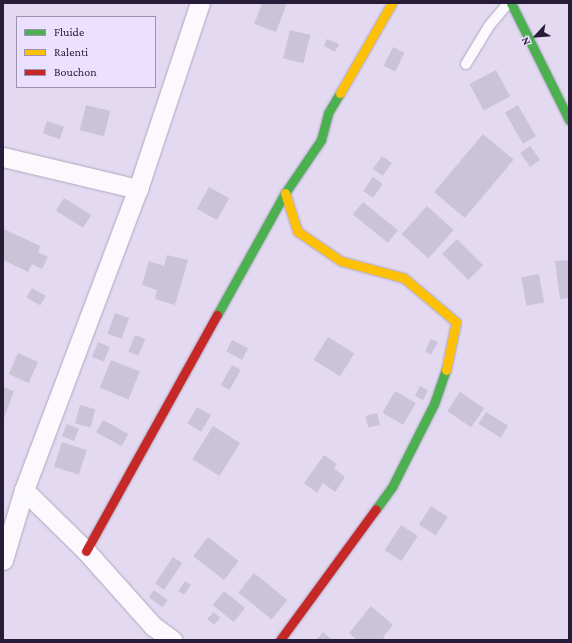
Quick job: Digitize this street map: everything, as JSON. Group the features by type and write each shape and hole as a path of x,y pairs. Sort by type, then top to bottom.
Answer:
{"main road":[{"path":"86,551 285,193 321,140 328,113 392,3"},
{"path":"512,3 569,120"},
{"path":"280,640 392,487 434,404 446,374 456,322 404,278 341,261 297,231 285,193"}],"street":[{"path":"3,560 24,490 138,189 200,3"},
{"path":"3,157 138,189"},
{"path":"24,490 86,551 153,626 172,640"}],"lane":[{"path":"466,64 489,26 508,3"}],"building":[{"path":"262,3 287,3 276,32 254,24"},
{"path":"290,30 310,35 303,63 283,58"},
{"path":"327,39 339,44 335,52 324,46"},
{"path":"393,47 405,53 395,72 383,66"},
{"path":"496,70 510,96 484,111 470,84"},
{"path":"86,105 110,111 104,136 80,130"},
{"path":"518,105 536,136 523,144 505,112"},
{"path":"47,121 64,127 60,139 43,133"},
{"path":"483,134 514,160 465,218 434,192"},
{"path":"530,146 540,160 530,167 520,153"},
{"path":"382,156 392,163 383,176 373,169"},
{"path":"373,177 383,184 373,198 363,191"},
{"path":"209,187 229,198 217,220 197,209"},
{"path":"64,198 91,215 83,228 56,211"},
{"path":"363,202 398,230 388,243 353,214"},
{"path":"427,206 454,230 428,258 402,234"},
{"path":"4,229 40,246 38,252 48,257 42,269 32,264 28,272 3,260"},
{"path":"457,239 483,265 468,280 442,254"},
{"path":"167,255 188,260 175,305 155,299 157,290 142,285 149,261 164,266"},
{"path":"569,260 569,298 560,299 555,261"},
{"path":"539,274 544,303 526,306 521,277"},
{"path":"32,288 46,296 40,306 27,298"},
{"path":"115,313 129,318 122,339 107,334"},
{"path":"135,335 145,339 138,356 128,352"},
{"path":"328,337 354,353 340,376 314,360"},
{"path":"431,339 438,342 431,355 425,351"},
{"path":"232,340 248,348 242,360 226,352"},
{"path":"98,342 110,347 104,362 92,357"},
{"path":"18,353 38,362 29,383 9,374"},
{"path":"111,360 140,372 129,399 100,388"},
{"path":"232,365 241,370 230,390 221,385"},
{"path":"420,386 428,390 423,400 415,396"},
{"path":"3,387 14,391 3,421"},
{"path":"395,391 416,403 403,425 382,413"},
{"path":"460,392 484,408 471,427 447,411"},
{"path":"80,405 95,409 91,427 75,423"},
{"path":"197,407 211,415 201,431 188,423"},
{"path":"486,412 508,426 501,438 479,424"},
{"path":"377,413 380,425 368,428 365,416"},
{"path":"103,420 128,434 122,446 96,432"},
{"path":"67,424 79,429 74,441 62,436"},
{"path":"213,426 240,443 219,476 192,459"},
{"path":"62,442 87,450 79,475 54,467"},
{"path":"324,455 337,464 334,468 345,477 335,492 323,483 317,493 304,483"},
{"path":"431,506 448,517 436,535 419,524"},
{"path":"401,525 418,536 401,561 385,550"},
{"path":"208,537 239,561 224,580 193,556"},
{"path":"173,557 182,563 164,590 155,584"},
{"path":"254,573 287,600 272,619 238,592"},
{"path":"185,581 191,585 184,595 178,591"},
{"path":"154,590 168,600 162,607 149,597"},
{"path":"224,591 245,608 234,622 213,605"},
{"path":"371,606 393,625 383,637 386,640 357,640 349,633"},
{"path":"214,612 220,618 214,625 207,619"},
{"path":"323,632 332,640 316,640"}],"traffic: fast":[{"path":"511,3 569,120"},
{"path":"217,315 285,193 321,140 328,113 340,93"},
{"path":"376,509 392,487 434,404 446,370"}],"traffic: slow":[{"path":"340,93 392,3"},
{"path":"285,193 297,231 341,261 404,278 456,322 446,370"}],"traffic: jam":[{"path":"86,551 217,315"},
{"path":"280,640 376,509"}]}
